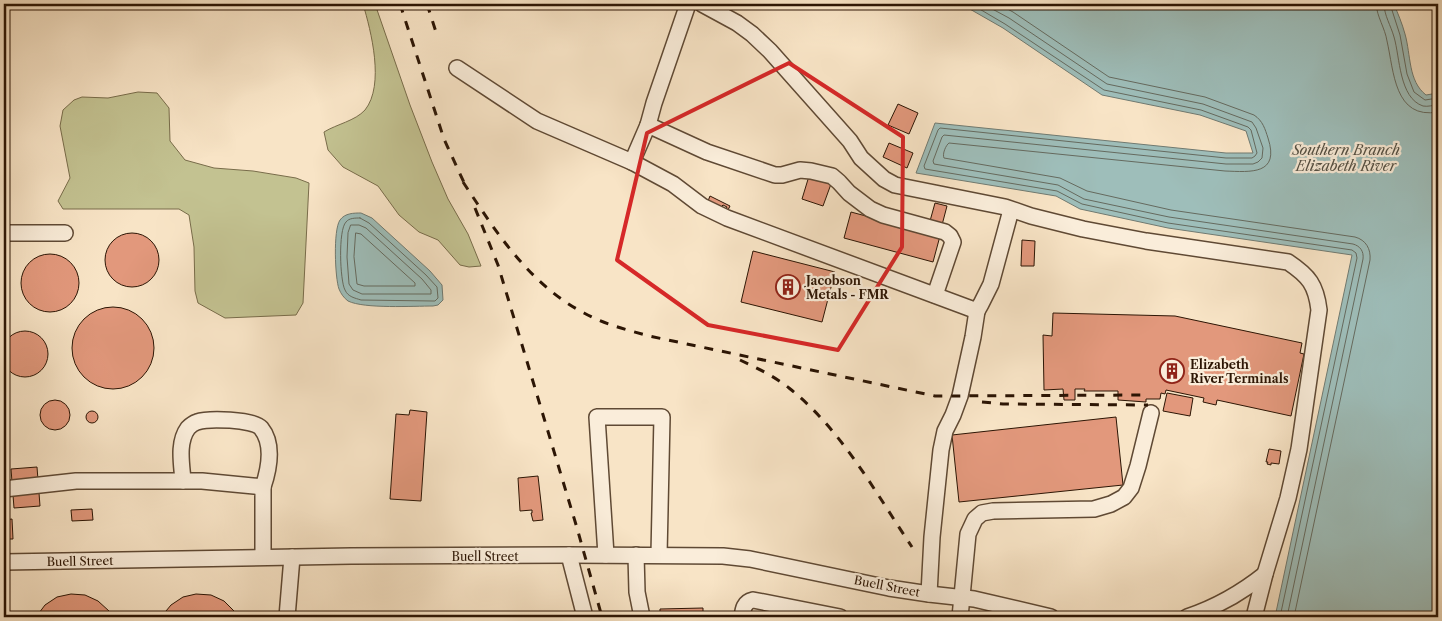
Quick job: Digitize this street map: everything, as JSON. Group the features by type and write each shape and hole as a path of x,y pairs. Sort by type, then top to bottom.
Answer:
{"street":[{"path":"632,162 648,125 688,4"},
{"path":"702,4 737,22 752,34 770,51 850,141 860,158 884,179 895,185 1011,210 1082,229 1146,241 1288,262 1302,271 1313,284 1319,310 1299,449 1288,498 1254,617"},
{"path":"457,68 537,121 632,162 672,184 702,206 727,218 977,311"},
{"path":"648,125 708,152 775,175 800,170 832,176 849,193 876,212 945,232 953,242 935,295"},
{"path":"929,594 932,537 941,450 945,431 960,396 977,311 991,284 1011,210"},
{"path":"4,233 65,233"},
{"path":"960,617 968,534 975,519 982,514 993,511 1094,509 1111,504 1124,497 1131,488 1151,413"},
{"path":"606,555 597,417 662,417 659,556"},
{"path":"183,481 181,456 184,435 189,426 198,421 217,419 250,422 260,426 267,438 269,451 264,487 263,557"},
{"path":"4,489 76,481 202,481 264,487"},
{"path":"569,555 585,617"},
{"path":"636,555 637,592 642,617"},
{"name":"Buell Street","path":"4,562 263,557 723,556 750,559 889,588 962,597 1051,617"},
{"path":"288,617 292,557"},
{"path":"1187,617 1236,596 1265,574"},
{"path":"742,617 744,605 748,601 753,600 840,617"}],"highlighted area":[{"path":"789,63 903,137 902,247 838,350 708,325 617,260 647,133"}],"shaded area":[{"path":"363,4 375,4 432,162 448,199 468,234 481,266 469,267 460,265 438,240 419,232 399,215 378,186 343,167 328,150 324,132 361,114 371,99 374,87 374,58 370,28"},
{"path":"138,92 157,93 169,108 170,141 185,160 214,168 253,171 296,178 309,183 303,303 296,315 225,318 198,303 195,291 194,247 189,215 179,209 63,209 58,201 70,178 60,126 63,110 74,100 82,97 108,98"}],"water":[{"name":"Southern Branch Elizabeth River","path":"961,4 1394,4 1405,34 1416,83 1426,95 1438,93 1438,617 1275,617 1352,255 1168,228 1080,209 1056,196 916,173 935,123 1226,153 1253,153 1246,131 1200,115 1102,95 1003,28"},
{"path":"361,213 372,218 430,271 442,285 443,300 438,305 402,307 365,305 355,304 344,297 339,289 336,275 336,233 340,220 344,216"}],"building":[{"path":"898,104 918,113 909,134 888,125"},
{"path":"889,143 913,153 907,168 883,157"},
{"path":"809,176 831,184 823,206 802,199"},
{"path":"710,196 730,206 728,210 723,205 721,207 708,201"},
{"path":"935,203 947,206 942,225 930,221"},
{"path":"851,212 940,236 933,262 844,238"},
{"path":"132,233 142,235 151,241 157,250 159,260 157,270 151,279 142,285 132,287 122,285 113,279 107,270 105,260 107,250 113,241 122,235"},
{"path":"1022,240 1035,241 1034,266 1021,266"},
{"name":"Jacobson Metals - FMR","path":"753,251 835,272 822,322 741,302"},
{"path":"50,254 66,259 74,267 79,283 74,299 66,307 50,312 34,307 26,299 21,283 26,267 34,259"},
{"path":"113,307 129,310 142,319 151,332 154,348 151,364 142,377 129,386 113,389 97,386 84,377 75,364 72,348 75,332 84,319 97,310"},
{"name":"Elizabeth River Terminals","path":"1053,313 1175,316 1302,343 1300,353 1304,354 1291,416 1217,400 1216,405 1203,402 1204,398 1166,390 1165,394 1161,393 1160,399 1146,399 1146,402 1118,400 1118,391 1084,391 1085,389 1075,389 1075,400 1064,400 1063,389 1044,390 1043,335 1052,336"},
{"path":"25,331 38,335 44,341 48,354 44,367 38,373 25,377 12,373 6,367 2,354 6,341 12,335"},
{"path":"1167,393 1193,398 1190,416 1163,411"},
{"path":"55,400 66,404 70,415 66,426 55,430 44,426 40,415 44,404"},
{"path":"410,410 427,412 421,501 390,499 396,414 409,415"},
{"path":"90,411 94,411 98,417 94,423 90,423 86,419 86,415"},
{"path":"1116,417 1123,485 959,502 952,435"},
{"path":"1269,449 1281,451 1279,464 1267,464"},
{"path":"37,467 40,506 14,508 11,469"},
{"path":"538,476 543,520 533,521 532,510 520,511 518,478"},
{"path":"92,509 93,520 72,521 71,510"},
{"path":"12,519 13,539 4,539 4,520"},
{"path":"71,594 85,595 98,601 109,611 112,617 36,617 45,605 57,597"},
{"path":"196,594 211,595 224,601 237,617 161,617 171,605 183,597"},
{"path":"703,608 703,617 660,617 660,609"}],"railway":[{"path":"400,4 444,139 466,187"},
{"path":"427,4 436,32"},
{"path":"463,182 501,238 530,272 564,301 584,313 624,329 649,336 935,396 1147,395"},
{"path":"475,208 498,265 602,617"},
{"path":"740,360 765,372 789,388 825,423 871,484 912,547"},
{"path":"982,402 1003,404 1148,405"}],"place":[{"name":"Jacobson Metals - FMR","path":"788,287"},
{"name":"Elizabeth River Terminals","path":"1172,371"}]}
